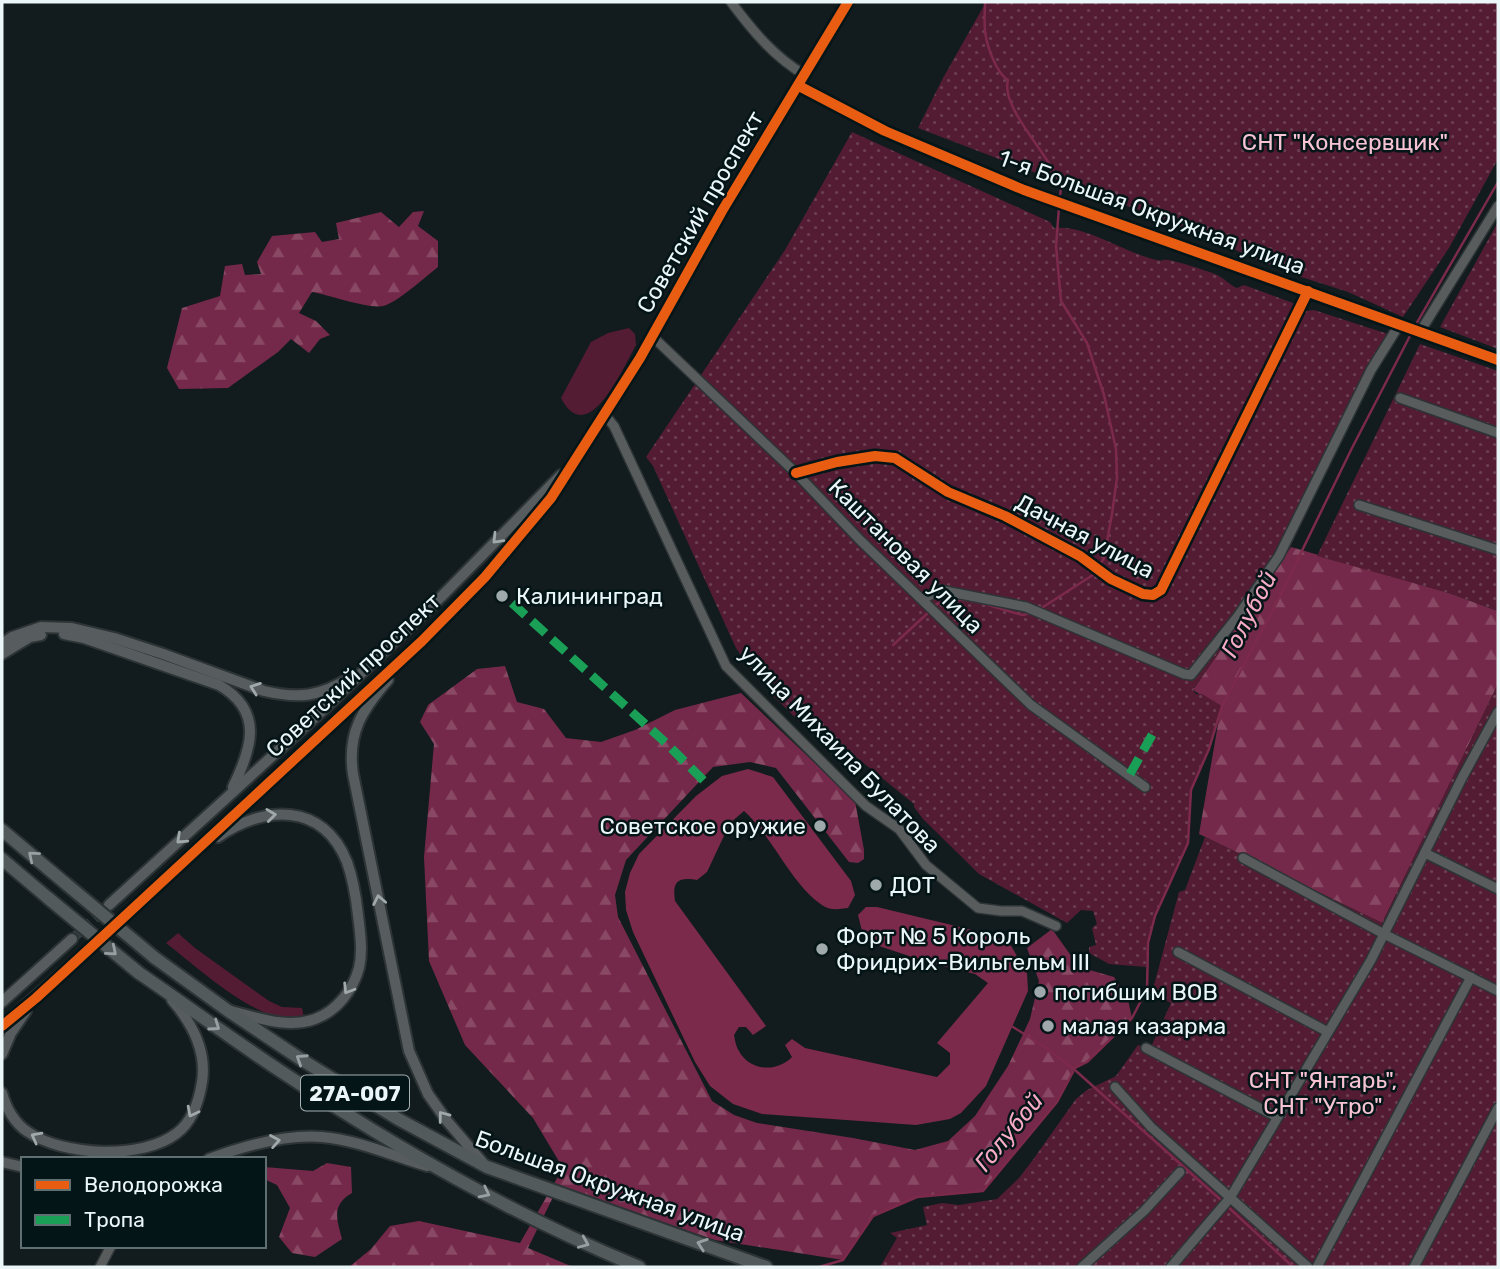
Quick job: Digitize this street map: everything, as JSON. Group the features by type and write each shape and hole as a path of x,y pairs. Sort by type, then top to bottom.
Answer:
{"highway":[{"name":"27А-007","path":"2,830 155,958 227,1010"},
{"path":"2,859 139,973 290,1077 439,1170 559,1233 639,1267"},
{"name":"Большая Окружная улица","path":"227,1010 358,1095 488,1167 766,1267"}],"main road":[{"name":"Советский проспект","path":"124,917 422,641 505,554 551,498 653,337 722,211 848,2"},
{"name":"Советский проспект","path":"109,905 441,597 568,468 587,444"},
{"path":"2,644 12,636 41,627 72,628 114,638 264,691 287,696 322,692 373,662"},
{"path":"2,653 30,637 56,632 207,680 231,691 247,713 250,735 246,760 230,792"},
{"path":"422,641 370,701 355,731 351,758 409,1051 428,1094 460,1138 488,1167"},
{"path":"171,873 233,827 262,816 281,813 299,816 315,823 329,835 346,861 361,940 359,966 351,989 335,1007 318,1018 306,1021 278,1022 227,1010"},
{"path":"2,1002 72,939"},
{"path":"2,1026 87,951"},
{"path":"2,992 42,967"},
{"path":"2,1093 6,1107 22,1128 57,1146 76,1150 127,1150 148,1147 176,1134 188,1122 200,1096 202,1058 188,1019 159,987"},
{"path":"2,1054 11,1033 36,998"},
{"path":"216,1157 270,1142 319,1137 363,1146 439,1170"},
{"path":"2,1162 21,1167"}],"street":[{"path":"732,2 754,34 792,67 806,75"},
{"name":"1-я Большая Окружная улица","path":"799,86 885,131 969,168 1498,360"},
{"path":"1420,332 1498,206"},
{"name":"Дачная улица","path":"796,473 837,462 875,456 895,458 948,492 1005,516 1080,556 1111,579 1143,594 1153,595 1161,590 1308,292"},
{"path":"923,599 940,590 1026,607 1191,675 1238,616 1279,556 1371,370 1402,326"},
{"name":"Каштановая улица","path":"653,337 796,473 860,540 1031,705 1145,787"},
{"path":"1400,398 1498,433"},
{"name":"улица Михаила Булатова","path":"606,415 614,426 726,666 866,806 898,829 926,865 978,908 1022,911 1056,926"},
{"path":"1359,505 1498,550"},
{"path":"1171,1267 1230,1198 1371,960 1498,712"},
{"path":"1424,853 1498,890"},
{"path":"1242,858 1498,991"},
{"path":"1178,952 1328,1032"},
{"path":"1317,1267 1471,977"},
{"path":"1146,1048 1277,1117"},
{"path":"1115,1087 1152,1127 1308,1267"},
{"path":"1414,1267 1498,1108"},
{"path":"1082,1267 1144,1211 1180,1171"},
{"path":"100,1267 110,1248"}],"green space":[{"name":"СНТ \"Консервщик\"","path":"986,2 1498,2 1498,159 1449,248 1403,317 1348,292 1289,273 1152,214 1099,197 1071,181 1046,177 918,128"},
{"path":"852,132 1050,222 1054,228 1079,230 1145,257 1198,268 1237,288 1244,285 1301,306 1305,311 1314,310 1391,335 1290,547 1193,690 1222,706 1209,749 1191,790 1188,843 1155,916 1148,943 1146,967 1109,964 1089,953 1089,947 1096,945 1092,928 1097,924 1093,911 1081,910 1067,923 979,874 923,819 914,804 807,717 801,723 769,692 773,687 749,667 736,648 653,466 646,457 785,250"},
{"path":"424,211 418,226 438,241 438,267 403,295 389,304 376,306 312,292 299,313 316,321 330,335 320,339 309,353 291,339 278,352 228,388 179,389 167,368 182,308 220,296 225,266 242,264 245,275 261,274 257,262 272,236 315,232 322,242 339,239 336,223 381,212 399,227 413,212"},
{"path":"1498,222 1498,349 1440,327"},
{"path":"629,328 635,334 636,345 614,386 593,410 582,415 571,412 561,398 591,342 608,333"},
{"path":"1420,344 1498,371 1498,611 1449,593 1317,556"},
{"path":"1291,547 1449,593 1498,611 1498,684 1382,923 1199,834 1221,707 1193,690"},
{"path":"505,666 517,702 544,709 566,738 601,742 635,730 675,710 741,693 855,801 864,850 864,859 858,863 849,862 776,768 750,762 713,767 626,860 615,895 618,917 712,1101 734,1115 757,1123 915,1150 948,1141 975,1116 1008,1066 1030,1019 1039,981 1027,948 1052,929 1079,967 1114,977 1128,1000 1132,1018 1087,1062 1075,1068 1057,1102 983,1191 917,1197 874,1216 843,1260 715,1240 558,1187 528,1248 573,1267 349,1267 371,1249 390,1226 419,1221 520,1243 563,1168 533,1118 465,1045 429,961 424,857 434,744 420,722 428,705 477,669"},
{"name":"СНТ \"Янтарь\", СНТ \"Утро\"","path":"1498,684 1498,1267 880,1267 897,1238 890,1233 927,1225 923,1207 997,1199 1019,1178 1076,1099 1087,1090 1116,1076 1138,1045 1150,1049 1171,1003 1154,994 1153,989 1179,892 1185,890 1205,837 1382,923"},
{"path":"178,933 269,1001 282,1007 302,1008 304,1018 282,1018 236,997 166,943"},
{"path":"327,1163 351,1167 352,1193 338,1208 338,1225 342,1239 315,1257 292,1253 279,1237 290,1208 277,1185 266,1180 266,1167 313,1171"}],"shaded area":[{"path":"748,769 773,777 851,881 855,895 848,908 831,909 822,905 791,873 744,811 730,823 707,872 697,880 685,879 678,882 674,889 675,901 766,1026 753,1035 746,1027 739,1027 734,1035 738,1049 750,1063 764,1068 772,1067 792,1057 785,1045 792,1039 805,1048 937,1077 950,1064 950,1053 937,1043 988,983 975,974 930,963 873,944 862,931 858,915 866,907 877,907 989,934 1010,944 1027,973 1028,991 986,1086 961,1113 950,1119 916,1125 762,1114 733,1104 710,1086 695,1062 633,932 626,910 625,892 639,854 696,796 722,776"}],"waterway":[{"path":"985,2 987,43 999,71 1008,80 1011,104 1061,186 1059,200"},
{"name":"Голубой","path":"1415,326 1498,182"},
{"path":"1059,207 1056,246 1061,301 1087,343 1104,395 1116,449 1117,478 1112,514 1104,558 1099,567"},
{"name":"Голубой","path":"1075,1068 1087,1062 1132,1018 1147,989 1148,943 1155,916 1188,843 1191,790 1209,749 1222,706 1412,332"},
{"path":"1040,609 1096,573"},
{"path":"933,607 942,602 964,600 1023,615 1030,613"},
{"path":"893,645 929,612"},
{"path":"1013,1027 1076,1071 1222,1201"},
{"name":"Голубой","path":"819,1267 843,1260 873,1216 917,1197 983,1191 1057,1102 1073,1072"},
{"path":"1227,1206 1293,1267"}],"tunnel":[{"path":"72,939 105,909"},
{"path":"87,951 121,920"}],"marked path":[{"path":"512,603 704,781"},
{"path":"1130,774 1156,728"}],"cycle path":[{"path":"2,1026 36,998 422,641 485,577 551,498 640,358 722,211 848,2"},
{"path":"799,86 885,131 1024,190 1498,360"},
{"path":"796,473 837,462 875,456 895,458 948,492 1005,516 1080,556 1111,579 1143,594 1153,595 1161,590 1308,291"}],"place":[{"name":"Калининград","path":"502,596"},
{"name":"Советское оружие","path":"820,826"},
{"name":"ДОТ","path":"876,885"},
{"name":"Форт № 5 Король Фридрих-Вильгельм III","path":"822,949"},
{"name":"погибшим ВОВ","path":"1040,992"},
{"name":"малая казарма","path":"1048,1026"}]}
